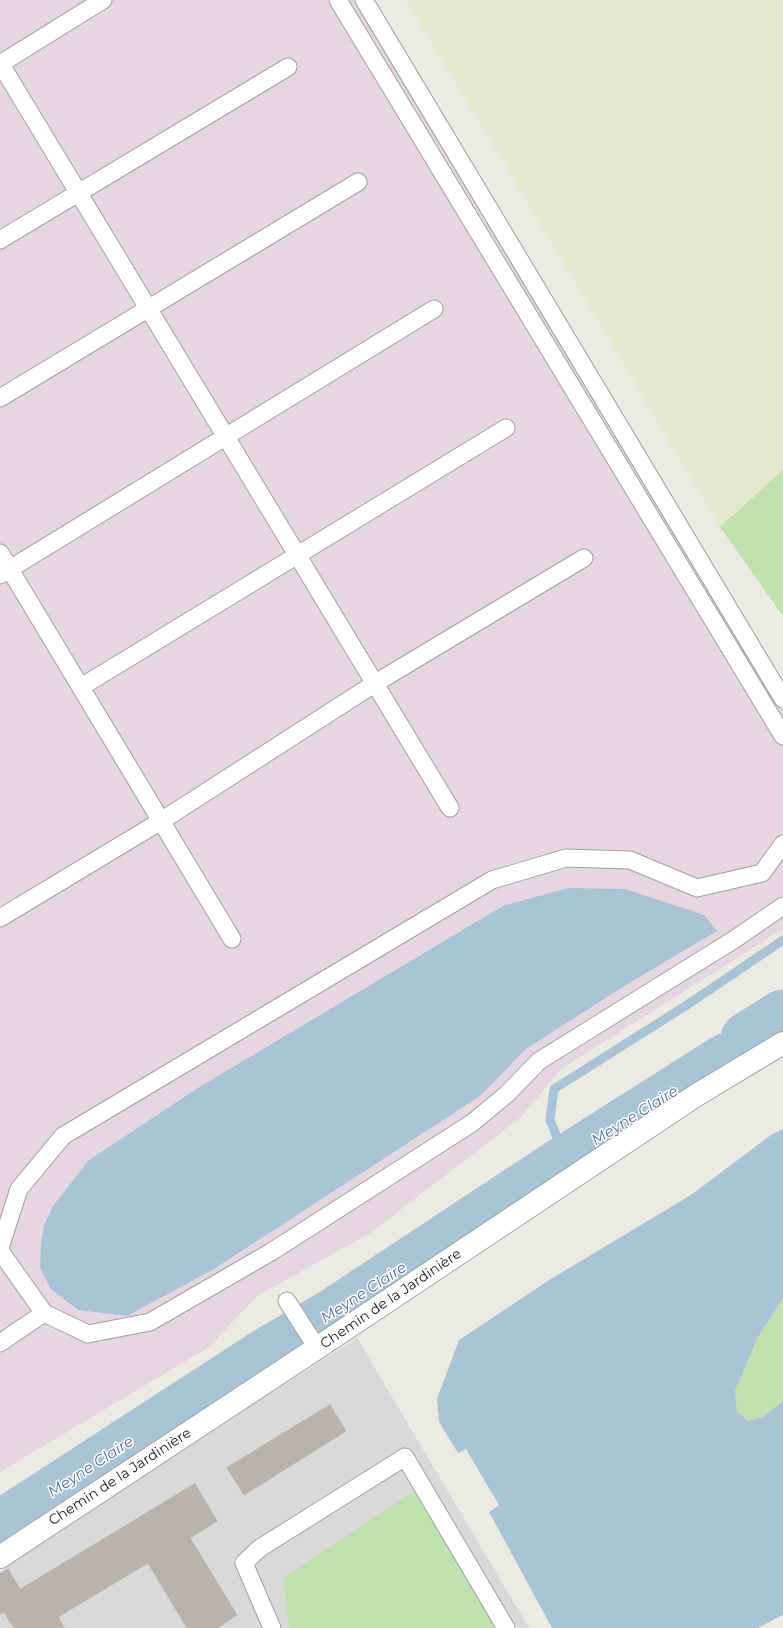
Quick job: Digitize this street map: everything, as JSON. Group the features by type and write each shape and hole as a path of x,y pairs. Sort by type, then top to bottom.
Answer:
{"street":[{"name":"Chemin de la Jardinière","path":"0,1557 695,1096 783,1043"}],"lane":[{"path":"103,0 0,63 450,808"},
{"path":"338,0 783,736"},
{"path":"364,0 783,699"},
{"path":"0,240 79,194 288,67"},
{"path":"0,398 358,182"},
{"path":"5,572 434,309"},
{"path":"81,687 506,428"},
{"path":"0,553 5,572 81,687 232,939"},
{"path":"0,918 161,821 374,684 584,558"},
{"path":"0,1248 19,1189 63,1136 492,880 566,858 630,860 698,888 762,873 783,844"},
{"path":"0,1251 44,1313 88,1334 150,1322 271,1252 472,1123 508,1094 539,1061 735,939 783,906"},
{"path":"287,1301 317,1348"},
{"path":"0,1343 44,1313"},
{"path":"272,1628 244,1563 260,1548 405,1457 506,1628"}],"shaded area":[{"path":"0,0 372,0 783,684 783,929 561,1069 521,1117 369,1234 257,1296 209,1347 0,1472"},
{"path":"357,1338 529,1628 518,1628 416,1490 284,1578 289,1628 0,1628 0,1571 180,1451"}],"green space":[{"path":"405,0 783,0 783,470 720,527 499,154"},
{"path":"783,470 783,616 720,527"},
{"path":"783,1298 783,1401 763,1417 748,1421 737,1411 735,1391 758,1337"},
{"path":"416,1490 510,1628 289,1628 283,1578"}],"water":[{"path":"568,888 625,889 704,915 717,931 629,983 526,1049 480,1096 214,1269 127,1316 78,1310 51,1289 40,1268 41,1244 44,1225 53,1206 89,1160 201,1086 503,906"},
{"path":"783,1129 783,1298 758,1337 735,1391 737,1411 748,1421 763,1417 783,1401 783,1615 758,1628 552,1628 489,1512 499,1505 466,1449 458,1453 439,1422 437,1399 459,1340 546,1282 691,1195 771,1135"}],"building":[{"path":"330,1405 346,1431 244,1495 227,1468"},
{"path":"195,1484 217,1521 190,1538 237,1615 217,1628 187,1628 148,1563 58,1617 64,1628 14,1628 4,1612 0,1614 0,1574 8,1569 20,1589"}],"waterway":[{"path":"566,1160 550,1120 554,1089 690,1003 783,940"},
{"name":"Meyne Claire","path":"746,1038 783,1015"},
{"name":"Meyne Claire","path":"0,1526 265,1354 331,1315 566,1160 727,1058"}]}
